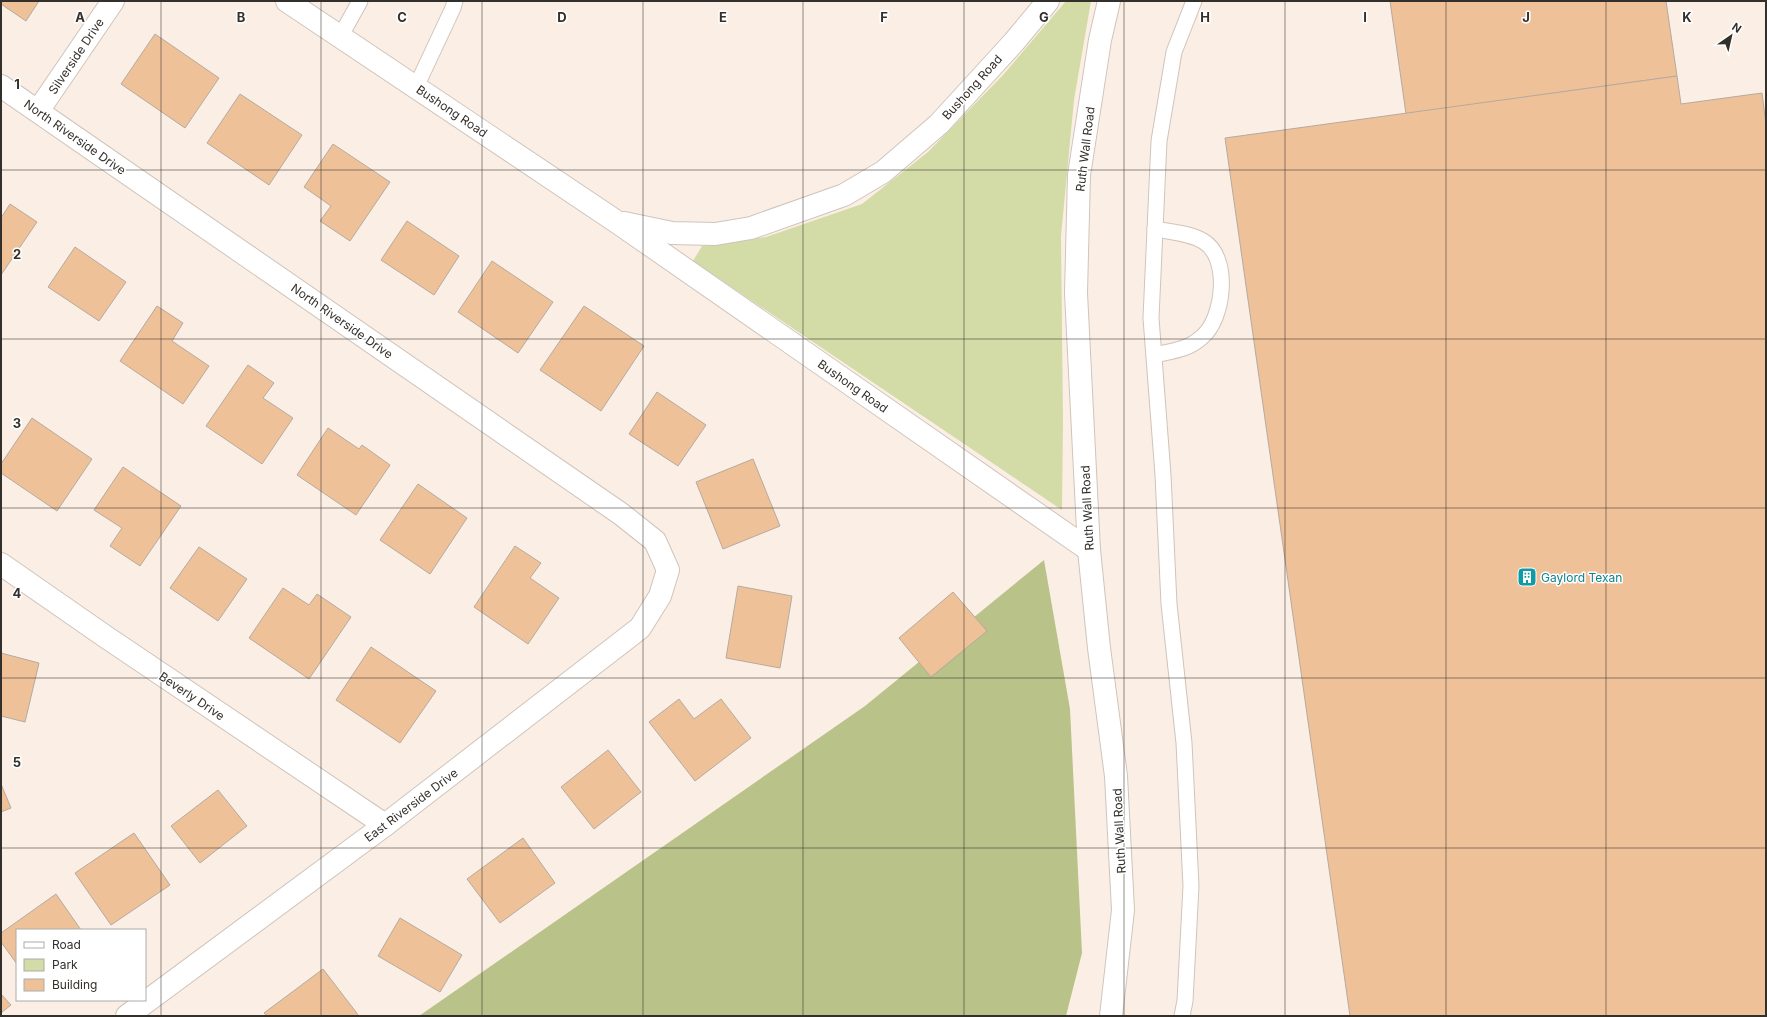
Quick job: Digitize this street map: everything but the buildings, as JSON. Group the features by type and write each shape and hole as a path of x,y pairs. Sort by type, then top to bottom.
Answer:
{"street":[{"name":"Silverside Drive","path":"38,111 113,1"},
{"name":"Bushong Road","path":"287,1 617,222 1089,550"},
{"name":"Bushong Road","path":"617,222 672,233 715,234 751,228 844,195 883,172 939,124 1014,42 1048,1"},
{"name":"Ruth Wall Road","path":"1109,1 1100,40 1079,175 1076,293 1089,550 1099,648 1116,776 1123,910 1111,1016"},
{"name":"North Riverside Drive","path":"1,86 621,514 655,541 668,570"},
{"name":"Beverly Drive","path":"1,564 106,637 385,825"},
{"name":"East Riverside Drive","path":"127,1016 385,825 640,628 660,596 668,570"}],"lane":[{"path":"340,36 360,1"},
{"path":"416,87 455,1"},
{"path":"1182,1016 1185,1001 1192,886 1184,743 1169,604 1163,475 1151,318 1159,141 1174,52 1194,1"},
{"path":"1154,355 1187,348 1203,337 1215,322 1221,293 1219,262 1213,250 1203,241 1189,235 1155,229"}],"green space":[{"path":"1066,1 1091,1 1074,100 1061,236 1063,421 1062,510 693,261 702,246 766,237 862,204 928,152 1003,75"},
{"path":"1044,560 1070,709 1082,953 1066,1016 419,1016 865,706"}],"place":[{"name":"Gaylord Texan","path":"1527,577"}]}
